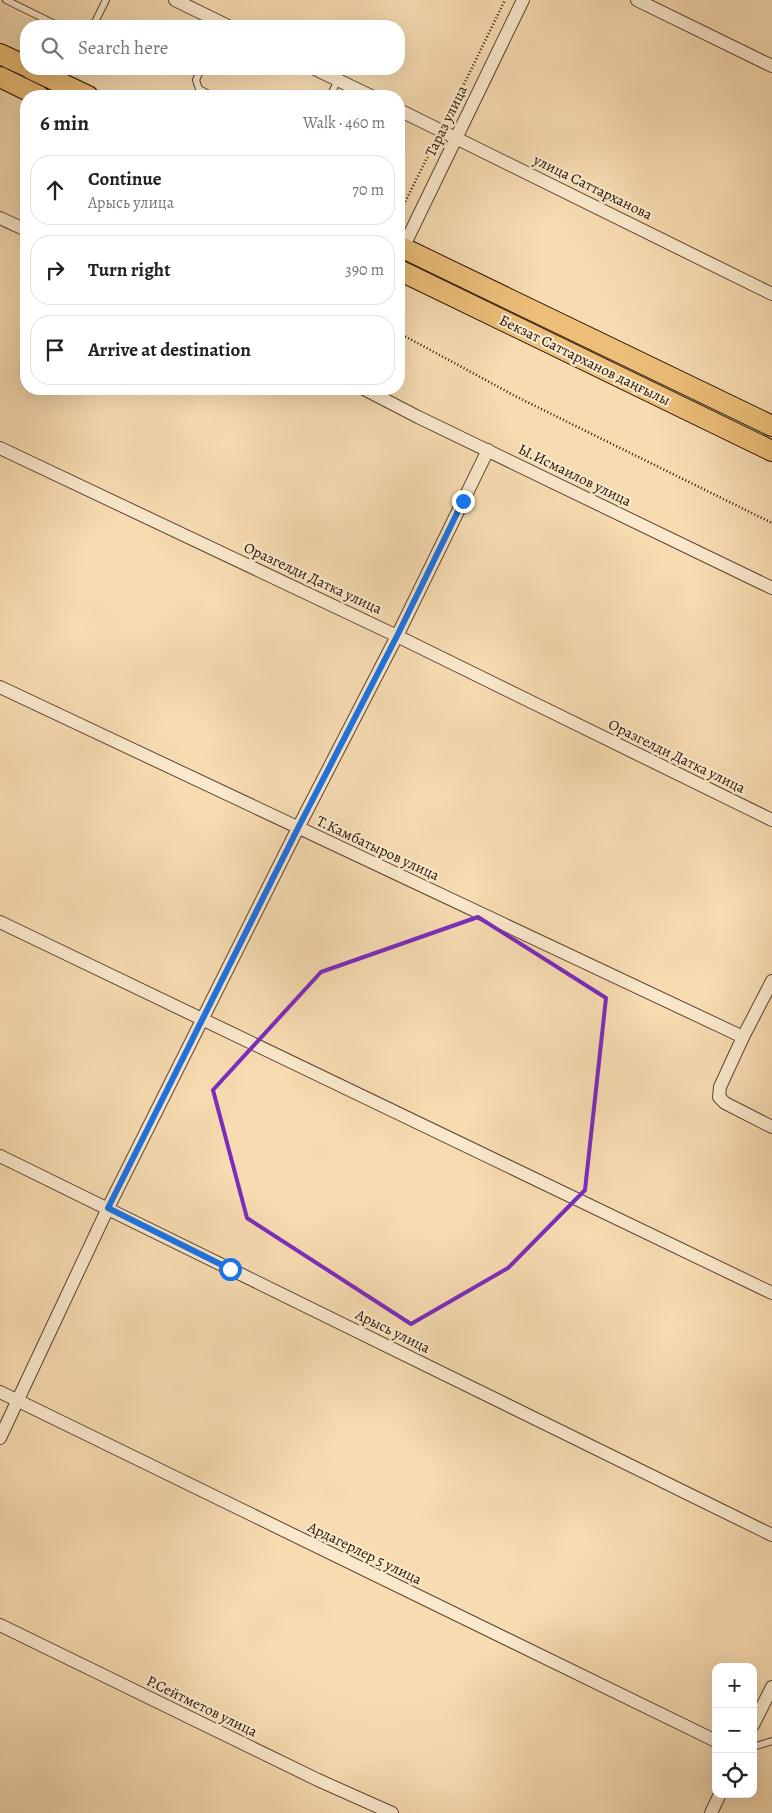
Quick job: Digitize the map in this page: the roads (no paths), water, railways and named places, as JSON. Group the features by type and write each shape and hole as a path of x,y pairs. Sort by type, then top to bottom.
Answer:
{"main road":[{"path":"0,54 20,63"},
{"path":"44,75 75,90"},
{"path":"0,77 27,90"},
{"name":"Бекзат Саттарханов даңғылы","path":"405,252 511,300 772,426"},
{"name":"Бекзат Саттарханов даңғылы","path":"405,273 772,451"},
{"path":"503,321 511,300"}],"street":[{"path":"175,0 214,20"},
{"name":"Тараз улица","path":"405,240 522,0"},
{"path":"636,0 772,66"},
{"path":"328,75 359,90"},
{"name":"улица Саттарханова","path":"405,113 772,294"},
{"path":"0,218 20,227"},
{"name":"Ы.Исмаилов улица","path":"376,395 772,588"},
{"name":"Оразгелди Датка улица","path":"0,448 397,636 772,820"},
{"path":"0,1438 108,1208 298,828 397,636 488,450"},
{"name":"Т.Камбатыров улица","path":"0,687 743,1037"},
{"path":"0,922 772,1293"},
{"path":"772,981 743,1037 720,1088 719,1097 725,1103 772,1127"},
{"name":"Арысь улица","path":"0,1156 772,1535"},
{"name":"Ардагерлер 5 улица","path":"0,1392 712,1740"},
{"name":"Р.Сейтметов улица","path":"0,1625 318,1780 392,1813"},
{"path":"757,1717 772,1687"},
{"path":"711,1813 718,1798"}],"lane":[{"path":"6,0 47,20"},
{"path":"96,20 106,0"},
{"path":"199,75 196,80 201,90"},
{"path":"333,90 338,80"},
{"path":"757,1746 772,1741"}]}
